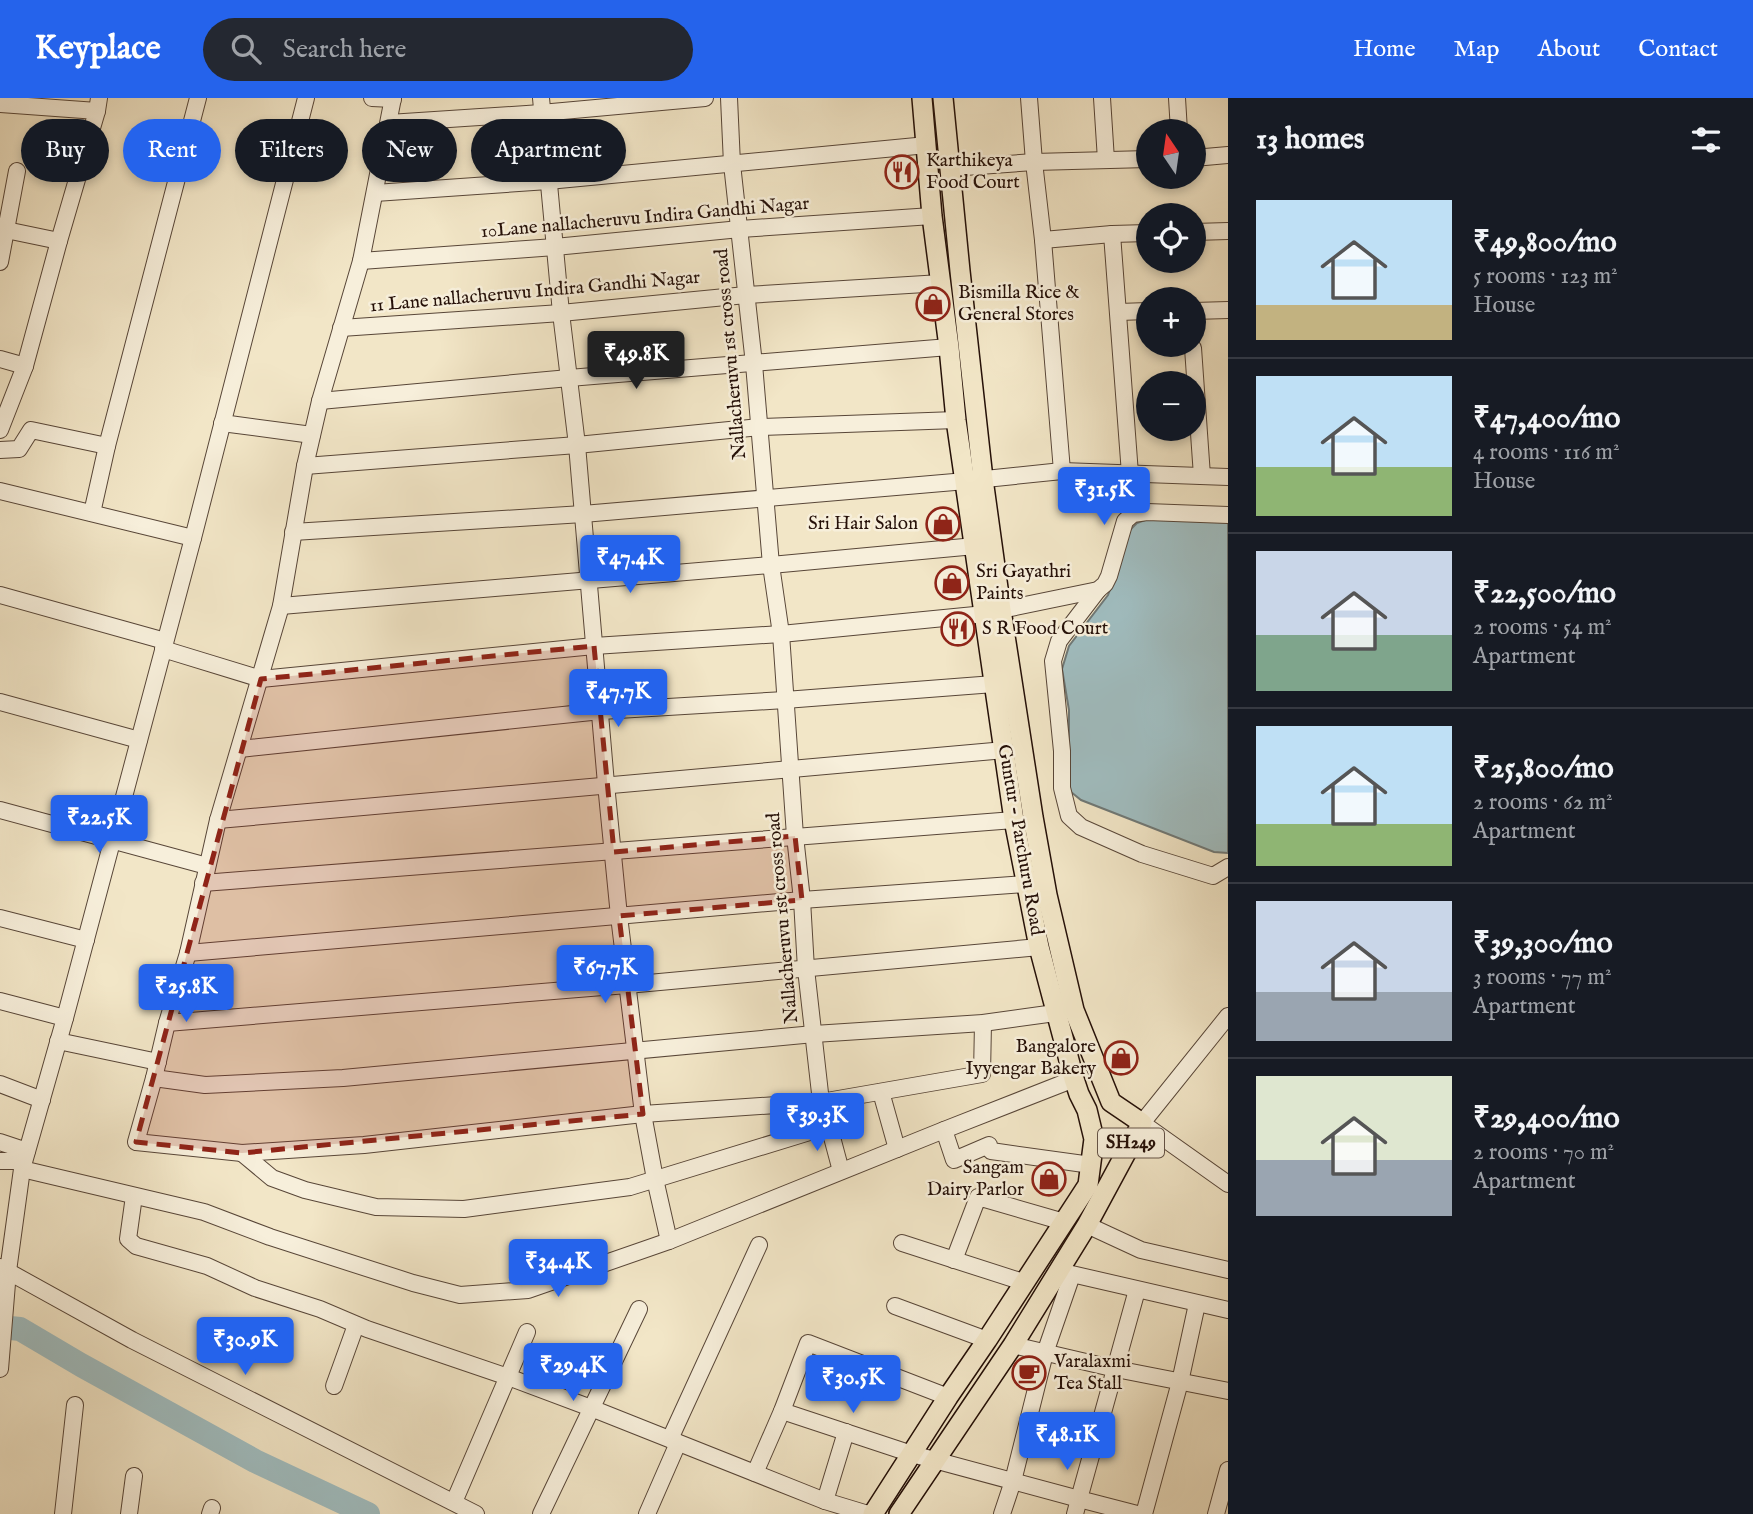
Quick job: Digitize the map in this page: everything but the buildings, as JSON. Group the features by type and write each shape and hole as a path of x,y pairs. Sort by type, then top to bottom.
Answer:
{"main road":[{"name":"Guntur - Parchuru Road","path":"922,98 932,216 956,420 974,480 993,612 1057,943 1074,1010 1111,1102"},
{"name":"Guntur - Parchuru Road","path":"899,1514 1065,1273 1087,1225 1095,1191 1091,1165 1094,1139 1055,1013 1039,947 1014,820 994,684 993,612 975,546 974,480 963,299 943,98"},
{"path":"1087,1110 1111,1102"},
{"name":"SH249","path":"1111,1102 1142,1123"},
{"name":"Guntur - Parchuru Road","path":"871,1514 1064,1222 1095,1191 1142,1123"}],"street":[{"path":"92,513 198,98"},
{"path":"0,1369 5,1302 4,1269 24,1160 65,1018 193,538 306,98"},
{"path":"372,98 393,99 389,119"},
{"path":"424,119 541,106 705,98"},
{"name":"Nallacheruvu 1st cross road","path":"729,98 732,164 754,364 771,565 781,634 806,969 821,1102 841,1171"},
{"path":"1029,98 1062,471"},
{"path":"1102,98 1106,160"},
{"path":"1177,98 1179,119"},
{"path":"0,104 98,104 25,366 0,430"},
{"path":"626,174 927,145"},
{"path":"1206,157 1228,155"},
{"path":"951,168 1136,159"},
{"path":"0,262 17,171"},
{"path":"377,182 361,261 312,435 281,606 218,820 188,953 136,1142 243,1153 364,1145 643,1114 821,1102 982,1074 983,1023"},
{"path":"375,193 534,182"},
{"path":"548,182 577,445 606,784 627,985 643,1114 669,1241"},
{"name":"10Lane nallacheruvu Indira Gandhi Nagar","path":"361,261 555,247 740,229 932,216"},
{"path":"6,230 59,241"},
{"path":"1206,232 1228,231"},
{"path":"1043,240 1136,233"},
{"path":"1112,234 1129,474"},
{"name":"11 Lane nallacheruvu Indira Gandhi Nagar","path":"341,328 561,313 746,295 941,283"},
{"path":"1206,311 1228,310"},
{"path":"1119,312 1136,311"},
{"path":"320,401 949,347"},
{"path":"1194,357 1202,476"},
{"path":"0,359 25,366"},
{"path":"305,466 577,445 760,427 956,420"},
{"path":"222,423 312,435"},
{"path":"0,450 19,449 31,430 107,446"},
{"path":"293,532 765,499 1062,471 1228,477"},
{"path":"0,491 193,538"},
{"path":"1228,515 1146,512 1133,514 1125,521 1105,584 1059,641 1053,661 1062,751 1062,788 1069,816 1081,827 1142,854 1213,876 1228,867"},
{"path":"281,606 975,546"},
{"path":"0,595 164,645 261,679 594,646 781,634 993,612 1098,590"},
{"path":"240,749 601,711 994,684"},
{"path":"0,702 139,740"},
{"path":"218,820 1004,750"},
{"path":"0,810 207,866"},
{"path":"203,883 1014,820"},
{"path":"188,953 802,900 1026,884"},
{"path":"0,918 86,940"},
{"path":"167,1023 1039,947"},
{"path":"0,1001 65,1018"},
{"path":"58,1041 205,1085 343,1078 814,1034 983,1023 1055,1013"},
{"name":"Guntur - Parchuru Road","path":"1142,1123 1228,1016"},
{"path":"0,1142 24,1160 134,1196 204,1212 270,1237 413,1283 460,1295 528,1290 669,1241 1074,1079"},
{"path":"0,1084 42,1100"},
{"path":"881,1091 897,1149"},
{"path":"1142,1123 1225,1178"},
{"path":"243,1153 272,1178 305,1190 376,1207 464,1209 630,1187 829,1126"},
{"path":"944,1130 954,1160 990,1148 1091,1165"},
{"path":"0,1161 24,1160"},
{"path":"134,1196 128,1239 136,1246 207,1266 256,1288 320,1308 356,1325 592,1408 825,1502 871,1514"},
{"path":"954,1260 978,1197 1064,1222"},
{"path":"1087,1225 1141,1250 1228,1270"},
{"path":"902,1243 1023,1282"},
{"path":"647,1514 674,1441 759,1245"},
{"path":"4,1269 132,1340 476,1514"},
{"path":"1002,1514 1013,1481 1065,1273 1228,1310"},
{"path":"1077,1506 1137,1290"},
{"path":"1144,1514 1198,1304"},
{"path":"895,1306 987,1340"},
{"path":"541,1514 639,1309"},
{"path":"334,1386 356,1325"},
{"path":"454,1502 527,1332"},
{"path":"755,1473 808,1343 948,1397"},
{"path":"1013,1346 1228,1391"},
{"path":"63,1514 75,1405"},
{"path":"782,1411 912,1454 1013,1481 1077,1506 1137,1514"},
{"path":"825,1502 846,1432"},
{"path":"1216,1514 1228,1470"},
{"path":"129,1514 134,1476"}],"highlighted area":[{"path":"594,646 614,852 795,836 802,900 619,916 643,1114 242,1153 136,1142 261,679"}],"water":[{"path":"1153,517 1228,519 1228,853 1214,852 1081,800 1069,787 1069,710 1062,669 1069,646 1108,595 1129,531 1137,523"}],"waterway":[{"path":"0,1327 20,1329 255,1461 368,1514"}],"place":[{"name":"Karthikeya Food Court","path":"902,172"},
{"name":"Bismilla Rice & General Stores","path":"933,304"},
{"name":"Sri Hair Salon","path":"943,524"},
{"name":"Sri Gayathri Paints","path":"952,583"},
{"name":"S R Food Court","path":"958,629"},
{"name":"Bangalore Iyyengar Bakery","path":"1121,1058"},
{"name":"Sangam Dairy Parlor","path":"1049,1179"},
{"name":"Varalaxmi Tea Stall","path":"1029,1373"}]}
